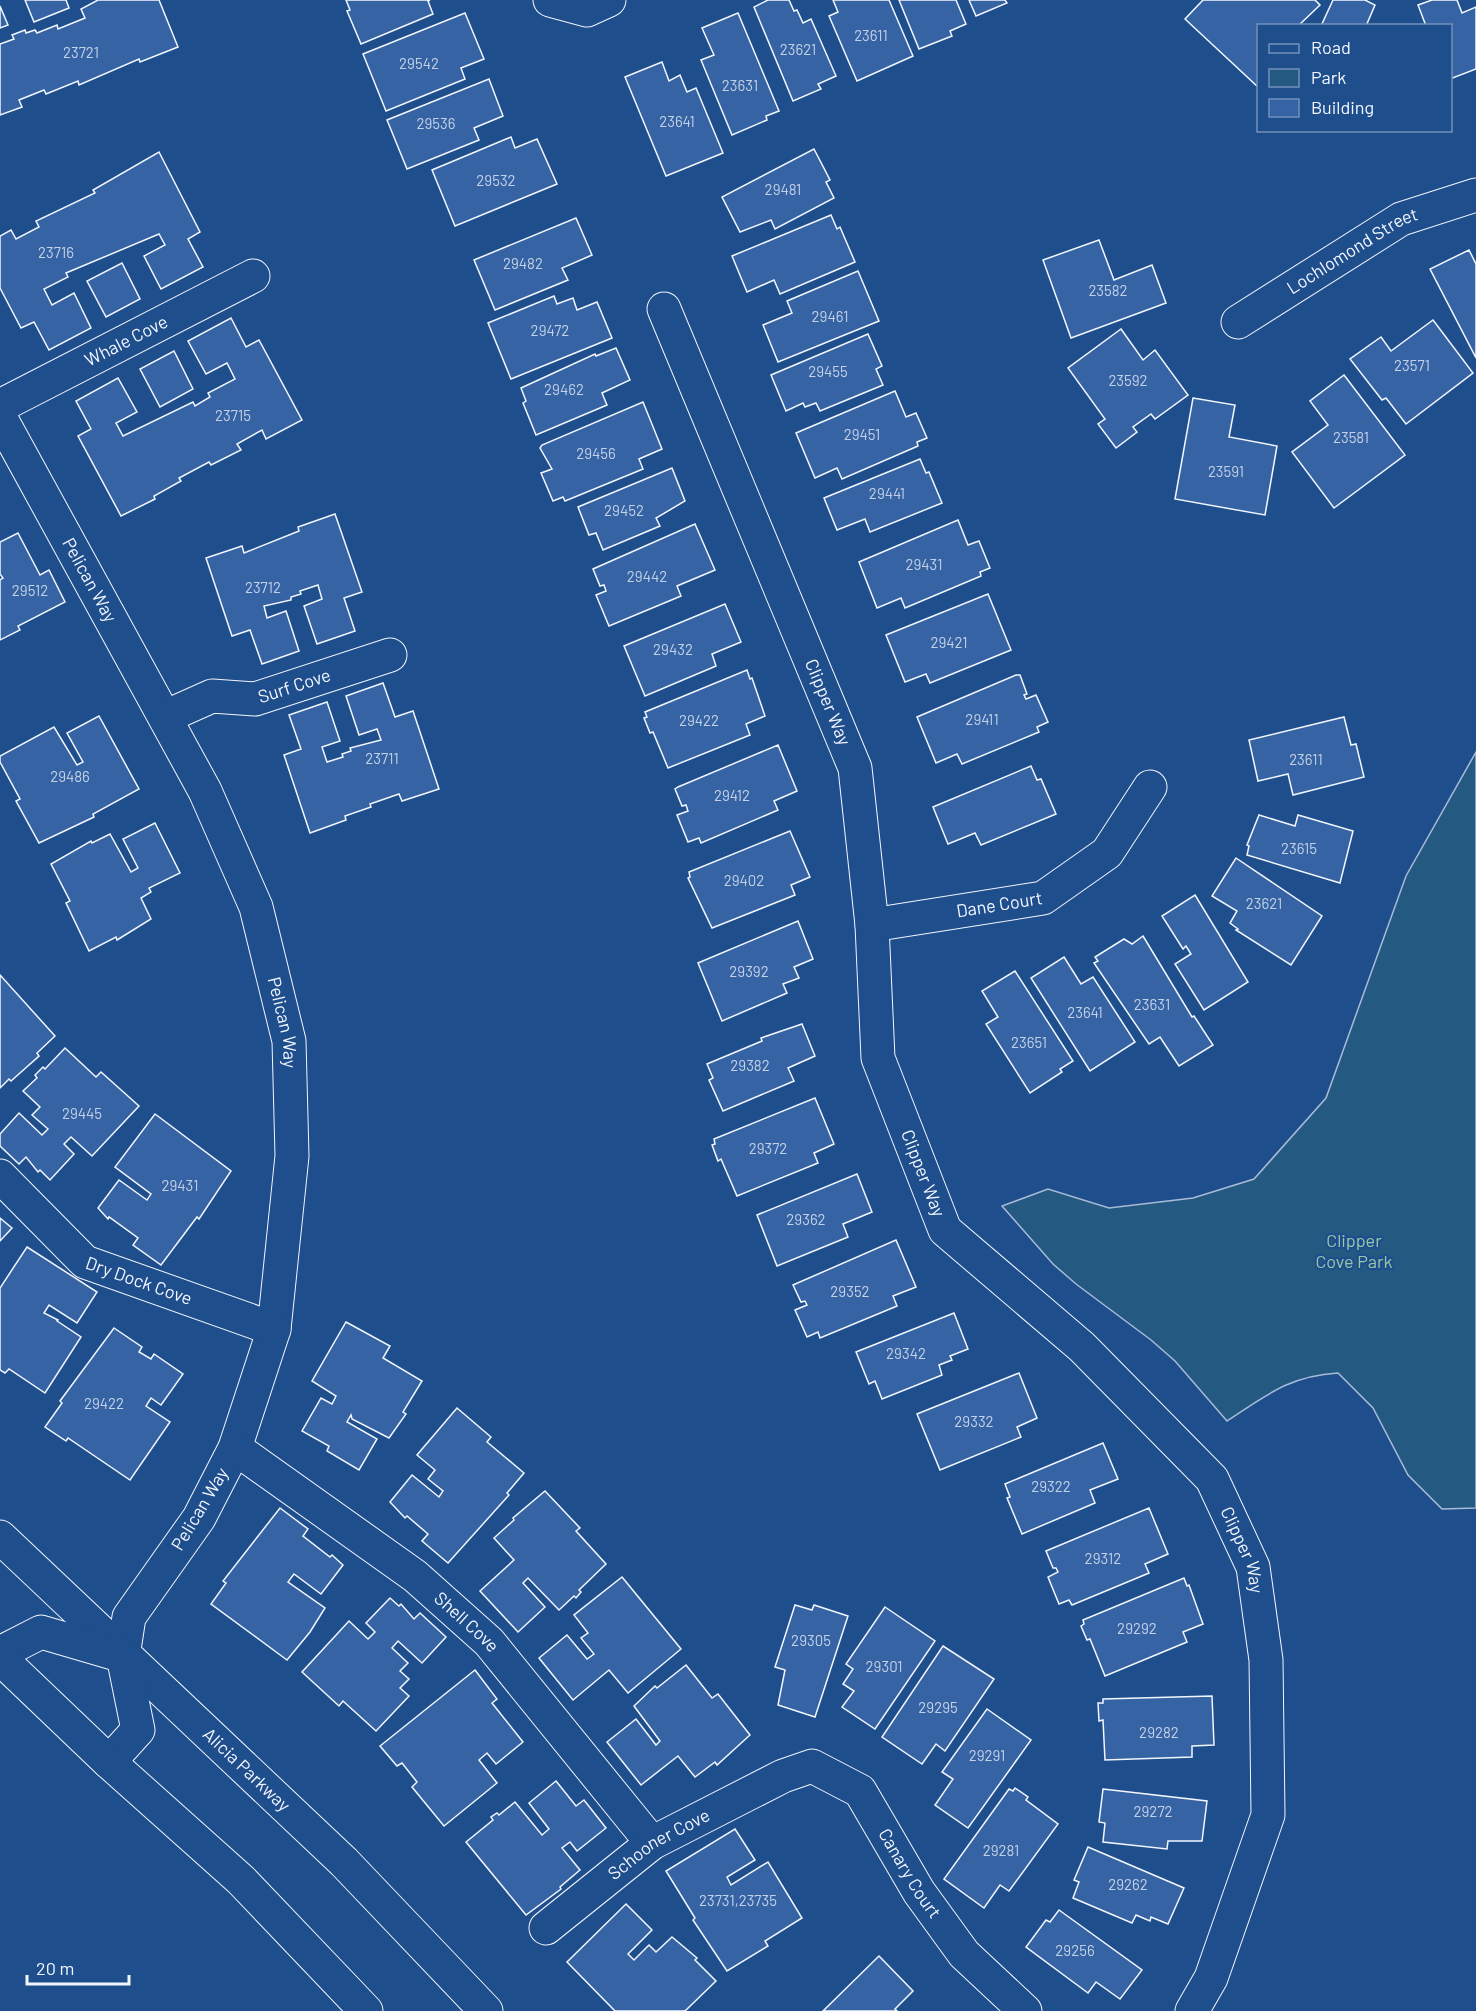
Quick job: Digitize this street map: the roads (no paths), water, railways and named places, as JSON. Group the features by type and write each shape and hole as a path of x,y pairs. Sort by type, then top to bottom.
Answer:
{"street":[{"path":"550,0 587,10 609,0"},
{"name":"Lochlomond Street","path":"1238,322 1401,219 1476,195"},
{"name":"Whale Cove","path":"0,406 253,276"},
{"name":"Clipper Way","path":"664,309 855,768 872,925 878,1058 945,1230 1082,1347 1212,1479 1253,1567 1266,1660 1268,1815 1211,1978 1192,2011"},
{"name":"Pelican Way","path":"0,417 206,791 256,907 289,1041 292,1156 274,1329 235,1448 199,1518 129,1617 123,1656"},
{"name":"Surf Cove","path":"165,717 212,696 255,699 390,655"},
{"name":"Dane Court","path":"872,925 1043,898 1107,853 1150,788"},
{"name":"Dry Dock Cove","path":"0,1176 85,1262 274,1329"},
{"name":"Shell Cove","path":"235,1448 415,1576 489,1642 652,1843"},
{"name":"Alicia Parkway","path":"0,1537 123,1656 344,1862 486,2011"},
{"path":"0,1653 41,1632 123,1656 138,1730 109,1762"},
{"path":"0,1658 109,1762 241,1880 366,2011"},
{"name":"Canary Court","path":"783,1776 812,1766 860,1791 918,1892 964,1954 1025,2011"},
{"name":"Schooner Cove","path":"546,1928 652,1843 783,1776"}],"park label":[{"name":"Clipper Cove Park","path":"1354,1251"}]}
